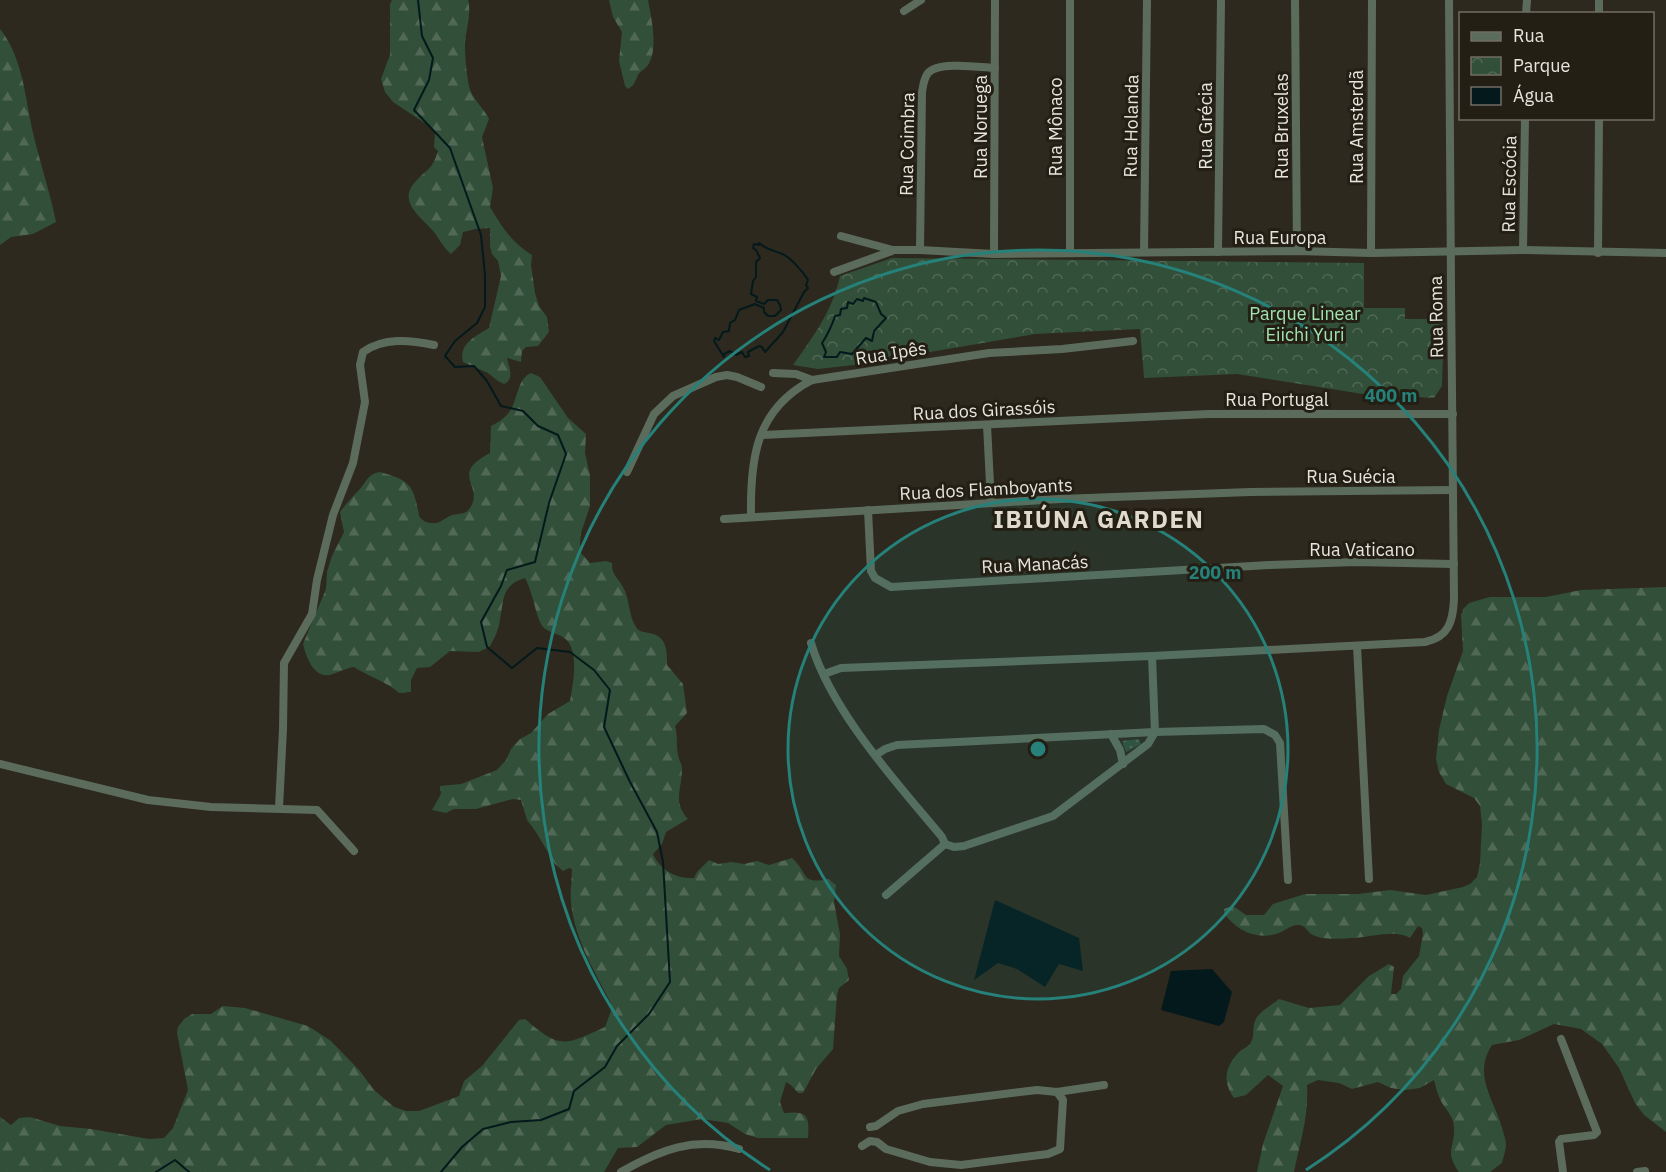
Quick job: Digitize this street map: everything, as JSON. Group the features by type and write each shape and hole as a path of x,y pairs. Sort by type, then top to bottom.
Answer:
{"street":[{"path":"904,11 921,0"},
{"name":"Rua Noruega","path":"994,254 995,0"},
{"name":"Rua Mônaco","path":"1070,0 1070,253"},
{"name":"Rua Holanda","path":"1144,252 1147,0"},
{"name":"Rua Grécia","path":"1218,252 1221,0"},
{"name":"Rua Bruxelas","path":"1295,0 1297,251"},
{"name":"Rua Amsterdã","path":"1371,254 1372,0"},
{"name":"Rua Roma","path":"1357,645 1425,642 1437,638 1446,631 1453,618 1449,0"},
{"name":"Rua Coimbra","path":"920,249 924,80 934,69 943,66 995,68"},
{"name":"Rua Escócia","path":"1523,250 1525,120"},
{"path":"1598,253 1599,120"},
{"name":"Rua Europa","path":"841,236 893,250 920,249 994,254 1297,251 1371,254 1523,250 1666,253"},
{"name":"Rua Europa","path":"834,272 893,250"},
{"path":"279,808 284,663 312,614 317,580 333,515 345,489 353,463 365,402 360,365 363,352 373,344 393,341 414,341 434,345"},
{"name":"Rua Ipês","path":"751,516 752,465 762,435 774,410 783,399 812,380 989,353 1062,349 1133,341"},
{"path":"773,373 796,374 812,380"},
{"path":"627,472 654,414 673,396 716,377 727,375 761,387"},
{"name":"Rua Portugal","path":"1208,414 1453,414"},
{"name":"Rua dos Girassóis","path":"762,435 1208,414"},
{"path":"987,424 991,503"},
{"name":"Rua Suécia","path":"1250,492 1453,490"},
{"name":"Rua dos Flamboyants","path":"724,519 991,503 1250,492"},
{"name":"Rua Manacás","path":"868,510 871,571 875,578 891,587 1269,565"},
{"name":"Rua Vaticano","path":"1269,565 1355,562 1454,564"},
{"path":"811,643 816,660 847,715 942,837 945,844 954,847 964,846 1053,816 1148,744 1155,732 1152,656"},
{"path":"824,674 841,668 1152,656 1357,645 1369,879"},
{"path":"876,755 897,745 1260,728 1275,735 1280,743 1288,880"},
{"path":"1111,734 1120,750 1123,764"},
{"path":"0,764 148,800 211,807 317,810 354,851"},
{"path":"886,895 945,844"},
{"path":"1560,1039 1597,1132 1594,1136 1561,1139 1559,1142 1563,1172"},
{"path":"870,1127 876,1126 898,1111 922,1104 1036,1090 1058,1092 1104,1085"},
{"path":"862,1146 870,1142 877,1142 886,1149 930,1162 961,1165 1048,1154 1060,1149 1063,1100 1058,1092"},
{"path":"621,1172 652,1156 688,1145 719,1143 739,1149"}],"green space":[{"path":"392,0 468,0 466,69 471,92 489,119 482,137 493,188 490,207 508,234 532,255 535,293 539,306 547,317 549,332 538,346 526,347 522,351 521,362 507,358 510,376 504,384 488,373 463,362 462,356 469,341 489,328 501,276 498,261 492,254 490,246 490,228 463,232 460,245 451,254 413,209 410,202 411,189 432,165 438,151 434,147 435,133 426,124 393,102 385,92 381,79 390,55 390,4"},
{"path":"609,0 648,0 653,50 647,66 628,89 625,86 619,61 622,32 613,17"},
{"path":"0,29 14,52 18,65 56,222 33,234 11,237 0,245"},
{"name":"Parque Linear Eiichi Yuri","path":"892,258 1364,263 1364,308 1405,308 1405,319 1444,319 1442,386 1434,398 1363,394 1237,374 1144,378 1140,329 1035,334 818,369 793,365 827,312 840,276"},
{"path":"531,373 540,377 568,418 586,434 585,453 590,475 590,506 581,533 581,553 590,563 606,561 612,563 614,573 625,592 636,627 642,632 655,635 663,640 667,665 683,684 687,713 675,726 678,755 682,765 679,801 688,819 666,832 662,844 653,854 656,860 664,869 675,875 694,878 709,860 718,864 731,862 744,864 757,861 769,865 792,858 809,879 828,879 836,885 834,902 840,934 839,956 847,969 849,980 839,988 837,995 833,1049 816,1069 803,1093 798,1093 786,1082 780,1102 784,1113 797,1113 805,1116 808,1124 808,1138 758,1138 745,1134 728,1123 702,1119 666,1125 637,1147 618,1148 604,1172 0,1172 0,1117 11,1125 19,1118 30,1117 60,1126 149,1139 164,1138 173,1128 188,1090 177,1033 178,1027 192,1014 211,1014 223,1006 245,1008 308,1026 331,1041 359,1070 374,1090 394,1107 406,1111 419,1111 459,1096 464,1081 482,1066 519,1020 525,1019 546,1036 563,1041 580,1038 605,1027 611,1011 611,1003 576,929 571,902 572,869 563,871 555,864 527,820 521,800 513,799 476,809 454,809 446,813 432,810 441,794 440,786 461,784 497,770 520,739 531,733 548,714 570,701 574,667 572,650 564,638 543,627 525,578 512,584 505,593 499,626 490,646 479,652 450,651 430,667 417,668 411,680 411,692 399,693 389,685 354,667 330,675 319,673 311,665 303,644 326,589 327,572 332,556 344,532 340,512 347,503 370,476 380,472 398,478 409,486 415,498 419,516 425,522 436,523 466,512 470,508 474,493 469,474 471,468 490,453 491,426 502,420 510,411 520,384"},
{"path":"1666,587 1666,1132 1644,1115 1635,1103 1619,1068 1602,1044 1581,1029 1554,1024 1519,1040 1492,1045 1486,1056 1484,1067 1487,1088 1506,1145 1502,1163 1490,1172 1459,1172 1451,1154 1454,1124 1439,1098 1434,1080 1420,1088 1405,1090 1391,1088 1378,1082 1352,1089 1339,1083 1318,1080 1307,1085 1305,1118 1294,1172 1257,1172 1263,1144 1283,1086 1268,1075 1246,1095 1234,1098 1228,1086 1227,1074 1239,1052 1252,1041 1257,1018 1279,999 1309,1008 1340,1005 1369,976 1389,964 1394,967 1391,994 1396,994 1401,989 1403,976 1419,956 1423,934 1422,928 1418,926 1410,938 1391,934 1328,939 1313,935 1303,926 1298,925 1276,934 1261,936 1240,929 1224,913 1224,909 1233,906 1246,915 1264,915 1273,904 1305,894 1358,894 1390,890 1426,895 1470,884 1477,877 1480,863 1482,824 1480,806 1474,798 1446,784 1439,772 1436,759 1439,730 1447,696 1463,651 1461,615 1464,608 1469,603 1490,597 1546,597 1581,590"},
{"path":"1139,739 1141,744 1126,752 1122,741"}],"water":[{"path":"995,900 1079,938 1083,971 1059,964 1045,987 1017,969 998,963 974,980"},
{"path":"1212,969 1232,992 1224,1022 1219,1026 1161,1010 1171,971"}],"waterway":[{"path":"418,0 422,36 433,58 429,80 414,110 450,148 481,235 485,275 485,307 477,323 455,341 445,356 455,367 474,366 487,381 501,406 523,411 538,426 558,435 566,454 549,503 535,562 507,570 481,622 487,647 512,668 537,648 570,652 594,670 610,690 604,727 657,832 663,862 670,982 649,1014 617,1046 605,1067 574,1091 569,1109 541,1120 511,1122 483,1129 462,1147 441,1172"},
{"path":"759,243 792,261 808,280 806,285 808,288 783,332 765,352 759,346 748,352 749,356 745,357 742,352 736,355 730,351 724,354 724,357 714,341 715,338 719,340 723,332 729,331 730,323 735,320 739,310 755,304 764,308 768,316 775,316 781,310 777,300 768,300 764,304 756,301 757,297 751,294 756,277 756,262 760,258 753,248 754,244 759,245 759,243"},
{"path":"864,298 876,302 881,314 886,318 874,331 872,341 866,338 852,354 840,352 837,357 824,357 826,352 822,343 835,316 840,315 841,309 847,308 848,302 853,304 857,299 863,301 864,298"},
{"path":"156,1172 175,1160 189,1172"}],"district":[{"name":"IBIÚNA GARDEN","path":"1099,519"}]}
